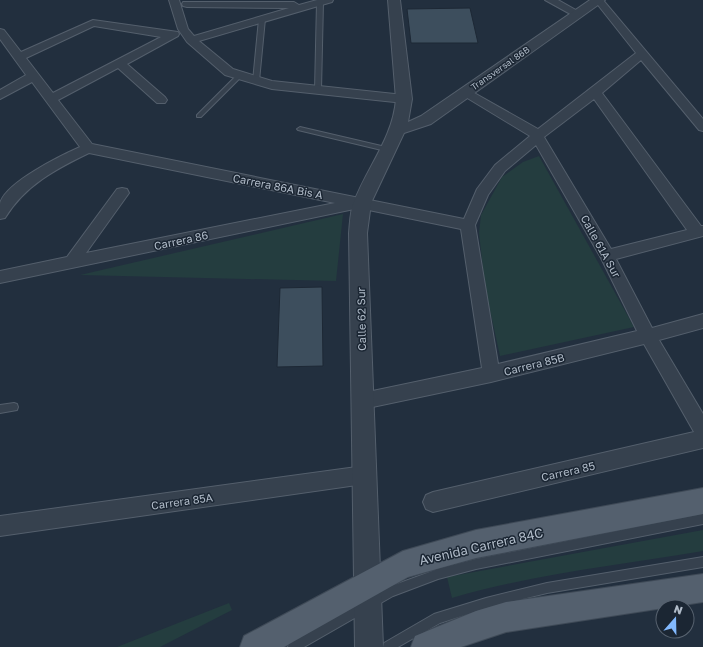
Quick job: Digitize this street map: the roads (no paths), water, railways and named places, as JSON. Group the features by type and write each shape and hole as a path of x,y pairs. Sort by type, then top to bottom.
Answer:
{"main road":[{"name":"Avenida Carrera 84C","path":"255,647 367,595 403,565 476,544 703,501"},
{"path":"426,647 476,626 506,617 703,588"}],"street":[{"path":"174,0 183,29 191,40 229,72 272,85 404,99"},
{"name":"Calle 62 Sur","path":"369,647 358,233 362,203 390,150 398,130 404,99 394,0"},
{"path":"550,0 578,14"},
{"path":"598,0 703,127"},
{"name":"Transversal 86B","path":"398,130 410,127 426,120 598,0"},
{"path":"191,40 324,1"},
{"path":"187,4 257,2 310,5"},
{"path":"257,2 258,20"},
{"path":"19,57 93,22 172,35"},
{"path":"51,99 183,29"},
{"path":"0,32 5,47 19,57 88,148 50,168 21,187 4,206 0,214"},
{"path":"491,374 468,225 482,194 500,168 523,150 537,136 642,54"},
{"path":"119,63 161,100"},
{"path":"0,95 33,76"},
{"path":"595,92 700,232 607,256"},
{"name":"Calle 61A Sur","path":"465,93 527,126 537,136 607,256 648,336 703,431"},
{"name":"Carrera 86A Bis A","path":"88,148 468,225"},
{"path":"72,262 122,193"},
{"name":"Carrera 86","path":"0,277 362,203"},
{"name":"Carrera 85B","path":"363,400 491,374 648,336 703,321"},
{"name":"Carrera 85","path":"433,502 703,439"},
{"name":"Carrera 85A","path":"0,526 364,475"}],"lane":[{"path":"318,90 324,1"},
{"path":"256,81 258,20"},
{"path":"199,116 239,76"},
{"path":"300,129 390,150"},
{"path":"0,409 14,407"},
{"path":"293,647 367,595 390,592 446,572 476,564 703,519"},
{"path":"388,647 438,618 479,605 547,588 703,562"}]}
